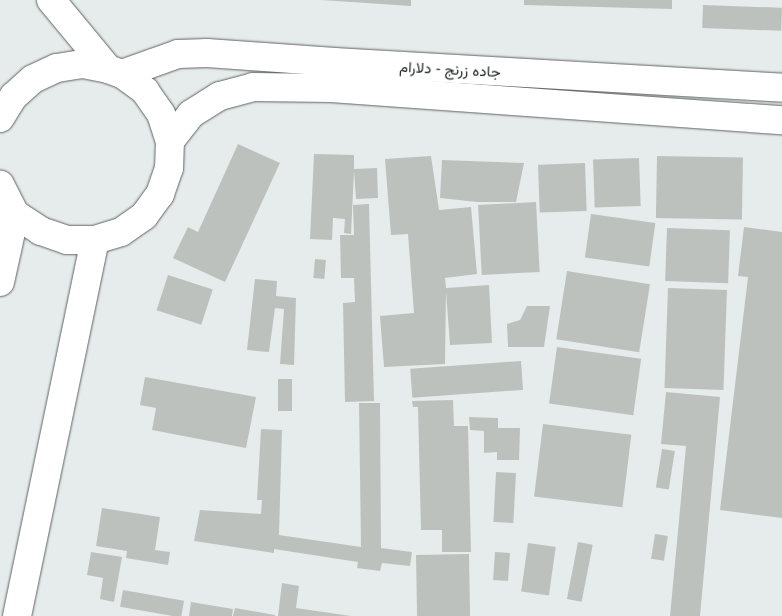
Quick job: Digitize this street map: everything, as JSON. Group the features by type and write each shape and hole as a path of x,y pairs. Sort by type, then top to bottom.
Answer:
{"main road":[{"path":"5,196 41,231 67,240 95,240 121,232 144,216 160,194 169,168 170,141 162,114 145,91 116,71 51,0"},
{"name":"جاده زرنج - دلارام","path":"116,71 178,54 206,53 782,88"},
{"path":"0,118 14,96 33,79 57,68 83,64 116,71"},
{"name":"جاده زرنج - دلارام","path":"170,141 192,114 212,100 252,87 331,88 782,120"},
{"path":"0,282 5,196"},
{"path":"16,616 95,240"}],"building":[{"path":"321,0 411,0 411,6"},
{"path":"524,0 672,0 672,9 524,5"},
{"path":"703,5 782,8 781,31 702,28"},
{"path":"238,144 280,163 225,282 173,258 188,227 198,232"},
{"path":"314,154 354,155 354,169 377,168 378,198 356,199 354,171 351,234 344,233 345,219 333,218 332,240 310,239"},
{"path":"431,156 439,210 471,207 477,274 445,278 446,288 489,285 492,343 450,345 446,292 445,364 384,367 380,316 414,313 408,234 391,235 385,159"},
{"path":"657,156 743,158 742,219 656,218"},
{"path":"639,158 641,206 595,208 593,160"},
{"path":"442,160 524,163 516,202 477,202 440,198"},
{"path":"585,163 587,211 540,213 538,165"},
{"path":"536,202 540,272 482,275 478,205"},
{"path":"369,204 374,401 345,402 343,303 355,302 354,278 341,278 340,235 354,235 353,205"},
{"path":"591,214 655,223 649,267 585,258"},
{"path":"744,227 782,232 782,518 720,510 748,277 738,276"},
{"path":"667,228 730,230 728,283 665,281"},
{"path":"315,259 326,260 324,279 313,278"},
{"path":"567,271 650,284 639,352 556,339"},
{"path":"168,275 213,290 201,325 157,310"},
{"path":"255,279 277,281 276,296 296,298 294,365 280,364 284,309 275,308 269,352 247,350"},
{"path":"668,288 727,290 723,390 665,388"},
{"path":"527,306 550,306 544,347 508,347 507,324 520,320"},
{"path":"557,347 641,359 633,415 549,403"},
{"path":"521,361 523,390 412,398 410,369"},
{"path":"145,377 256,397 246,448 152,430 156,408 140,405"},
{"path":"278,379 292,379 292,411 278,411"},
{"path":"666,392 720,397 700,616 670,616 686,446 661,444"},
{"path":"453,400 454,426 468,426 471,552 442,552 442,530 421,530 418,407 413,407 412,401"},
{"path":"359,403 380,403 381,548 412,552 410,566 382,563 380,571 357,568 358,562 274,549 274,553 194,541 200,510 261,514 262,500 257,500 261,429 282,430 279,535 361,547"},
{"path":"469,417 498,418 498,428 520,428 519,460 497,460 497,452 484,453 484,431 470,430"},
{"path":"543,424 631,435 622,507 534,496"},
{"path":"662,449 675,451 669,490 656,488"},
{"path":"496,472 516,473 513,523 493,522"},
{"path":"102,508 160,517 155,550 170,552 168,565 126,558 127,551 96,546"},
{"path":"655,534 668,536 664,561 651,559"},
{"path":"578,542 593,545 582,602 567,599"},
{"path":"528,543 556,547 549,595 521,592"},
{"path":"91,552 122,557 114,602 100,599 103,578 87,575"},
{"path":"495,552 510,553 508,581 493,580"},
{"path":"469,554 470,616 417,616 416,555"},
{"path":"282,583 299,586 296,608 351,616 278,616"},
{"path":"123,590 184,601 181,616 120,607"},
{"path":"191,602 233,609 232,616 189,616"},
{"path":"235,608 275,615 275,616 233,616"}]}
